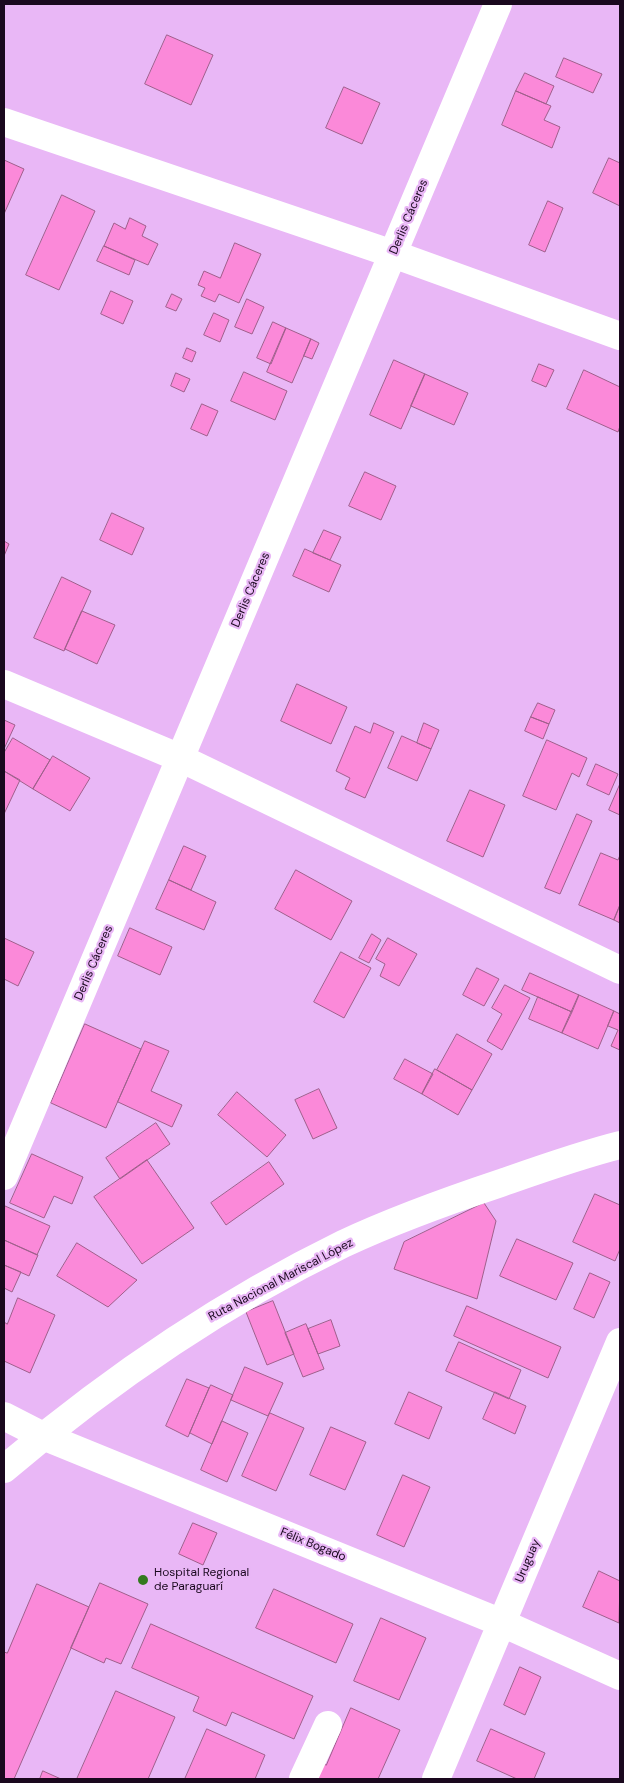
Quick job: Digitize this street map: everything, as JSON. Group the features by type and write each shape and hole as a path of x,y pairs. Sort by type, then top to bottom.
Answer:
{"main road":[{"name":"Derlis Cáceres","path":"4,1176 498,4"},
{"path":"4,122 393,254 620,336"},
{"path":"4,684 180,758 620,970"},
{"name":"Ruta Nacional Mariscal López","path":"4,1468 42,1436 121,1376 225,1307 344,1244 468,1194 588,1153 620,1145"},
{"name":"Uruguay","path":"436,1779 620,1342"},
{"name":"Félix Bogado","path":"4,1416 42,1436 502,1623 620,1676"},
{"path":"303,1779 328,1725"}],"building":[{"path":"167,35 213,55 191,105 145,84"},
{"path":"564,58 602,74 593,93 556,77"},
{"path":"525,73 554,86 546,104 516,91"},
{"path":"344,87 380,103 362,144 326,128"},
{"path":"516,91 551,106 544,120 560,127 552,148 502,125"},
{"path":"609,158 620,163 620,206 593,193"},
{"path":"4,160 24,169 4,214"},
{"path":"62,195 95,211 59,290 26,275"},
{"path":"548,201 563,208 545,252 529,245"},
{"path":"130,218 146,226 142,236 158,244 148,265 104,246 114,223 125,229"},
{"path":"235,243 261,254 239,303 219,294 215,302 201,296 205,288 198,285 204,271 220,278"},
{"path":"104,246 135,260 129,275 97,261"},
{"path":"111,291 133,301 123,324 101,314"},
{"path":"172,294 182,299 176,311 166,307"},
{"path":"247,299 264,307 252,334 235,327"},
{"path":"214,313 229,320 220,342 204,335"},
{"path":"273,322 286,328 271,364 257,358"},
{"path":"286,328 311,339 292,383 267,372"},
{"path":"311,339 319,343 312,359 304,356"},
{"path":"187,348 196,352 192,362 183,358"},
{"path":"394,360 425,374 401,429 370,415"},
{"path":"539,364 554,370 546,387 532,381"},
{"path":"584,370 620,387 620,426 618,432 567,409"},
{"path":"244,372 287,391 275,420 231,401"},
{"path":"176,373 190,379 184,392 171,386"},
{"path":"425,374 468,393 454,425 411,406"},
{"path":"202,404 218,411 207,436 191,429"},
{"path":"365,472 396,486 381,520 349,506"},
{"path":"112,513 144,528 132,555 100,540"},
{"path":"324,530 341,537 330,560 313,553"},
{"path":"4,541 9,544 4,556"},
{"path":"305,549 341,565 329,592 293,576"},
{"path":"62,577 91,591 64,651 34,638"},
{"path":"82,611 115,625 97,664 65,649"},
{"path":"297,684 347,707 331,744 281,721"},
{"path":"538,703 555,710 549,724 531,717"},
{"path":"531,717 549,724 543,739 525,731"},
{"path":"4,720 15,725 4,749"},
{"path":"374,723 394,732 365,798 345,789 350,778 336,771 355,726 370,733"},
{"path":"424,723 439,730 431,749 417,743"},
{"path":"402,736 431,749 417,781 388,768"},
{"path":"13,738 50,760 33,789 4,771 4,753"},
{"path":"547,740 587,758 579,777 572,773 556,810 523,796"},
{"path":"53,756 90,778 70,811 33,789"},
{"path":"596,764 618,774 609,795 587,785"},
{"path":"4,771 20,780 4,814"},
{"path":"620,784 620,815 609,810"},
{"path":"470,790 505,805 483,857 447,841"},
{"path":"577,814 592,821 560,894 545,888"},
{"path":"184,846 206,856 191,890 169,880"},
{"path":"601,853 618,860 620,855 620,905 614,920 579,905"},
{"path":"296,870 352,901 331,940 275,909"},
{"path":"169,880 216,902 204,930 156,909"},
{"path":"620,905 620,923 614,920"},
{"path":"130,928 172,947 160,975 118,956"},
{"path":"372,934 381,940 369,963 359,958"},
{"path":"4,938 34,952 18,986 4,979"},
{"path":"388,938 417,954 399,986 380,976 385,964 376,959"},
{"path":"341,952 371,968 344,1018 314,1002"},
{"path":"477,968 499,979 484,1006 463,995"},
{"path":"530,973 579,995 572,1012 522,990"},
{"path":"505,985 530,998 502,1050 487,1041 502,1014 492,1008"},
{"path":"579,995 614,1011 598,1049 562,1033"},
{"path":"538,997 572,1012 562,1033 529,1019"},
{"path":"614,1011 620,1014 620,1050 611,1046 618,1030 608,1026"},
{"path":"85,1024 141,1049 106,1128 51,1103"},
{"path":"457,1034 492,1054 472,1090 437,1070"},
{"path":"145,1041 169,1051 151,1091 182,1105 172,1127 118,1102"},
{"path":"405,1059 433,1074 422,1094 394,1079"},
{"path":"435,1069 472,1090 458,1115 422,1094"},
{"path":"319,1089 337,1128 313,1139 295,1100"},
{"path":"237,1092 286,1135 267,1157 218,1115"},
{"path":"156,1123 170,1144 120,1179 106,1158"},
{"path":"32,1154 83,1177 72,1204 54,1196 44,1218 10,1203"},
{"path":"147,1160 194,1228 142,1264 94,1197"},
{"path":"269,1162 284,1184 226,1225 211,1203"},
{"path":"595,1194 620,1205 620,1249 615,1261 573,1242"},
{"path":"484,1203 496,1221 477,1299 394,1269 404,1242"},
{"path":"5,1206 50,1226 37,1255 4,1240"},
{"path":"517,1239 573,1263 556,1300 500,1276"},
{"path":"4,1240 38,1255 29,1276 4,1265"},
{"path":"77,1243 137,1280 108,1307 57,1276"},
{"path":"4,1265 21,1272 12,1292 4,1288"},
{"path":"590,1273 610,1282 594,1318 574,1309"},
{"path":"18,1298 55,1315 30,1373 4,1361 4,1322 7,1324"},
{"path":"273,1301 294,1354 267,1365 246,1312"},
{"path":"467,1306 561,1347 548,1378 454,1336"},
{"path":"331,1320 340,1346 318,1354 308,1329"},
{"path":"306,1324 324,1369 303,1377 285,1333"},
{"path":"459,1342 521,1370 509,1399 446,1371"},
{"path":"245,1367 283,1383 268,1416 231,1400"},
{"path":"187,1379 209,1388 188,1437 166,1426"},
{"path":"211,1385 233,1395 212,1444 190,1433"},
{"path":"409,1392 442,1407 429,1439 395,1424"},
{"path":"495,1392 526,1406 515,1434 483,1419"},
{"path":"270,1413 304,1428 276,1491 242,1476"},
{"path":"222,1421 248,1433 227,1482 201,1470"},
{"path":"331,1427 366,1442 345,1490 310,1475"},
{"path":"403,1475 430,1487 404,1547 377,1535"},
{"path":"193,1523 217,1533 203,1565 179,1554"},
{"path":"599,1571 620,1581 619,1623 583,1607"},
{"path":"100,1583 148,1604 121,1664 106,1658 104,1663 71,1648"},
{"path":"37,1584 89,1607 14,1779 4,1779 4,1652 7,1653"},
{"path":"274,1589 353,1624 336,1663 256,1628"},
{"path":"381,1618 426,1638 399,1700 354,1681"},
{"path":"151,1624 313,1696 294,1739 232,1712 226,1726 193,1711 199,1697 132,1668"},
{"path":"520,1667 541,1677 525,1715 504,1705"},
{"path":"116,1691 175,1717 148,1779 77,1779"},
{"path":"351,1708 400,1730 378,1779 309,1779 317,1761 326,1765"},
{"path":"207,1729 265,1755 255,1779 185,1779"},
{"path":"491,1729 545,1753 534,1779 517,1779 477,1761"},
{"path":"43,1771 61,1779 40,1779"}],"place":[{"name":"Hospital Regional de Paraguarí","path":"143,1580"}]}
